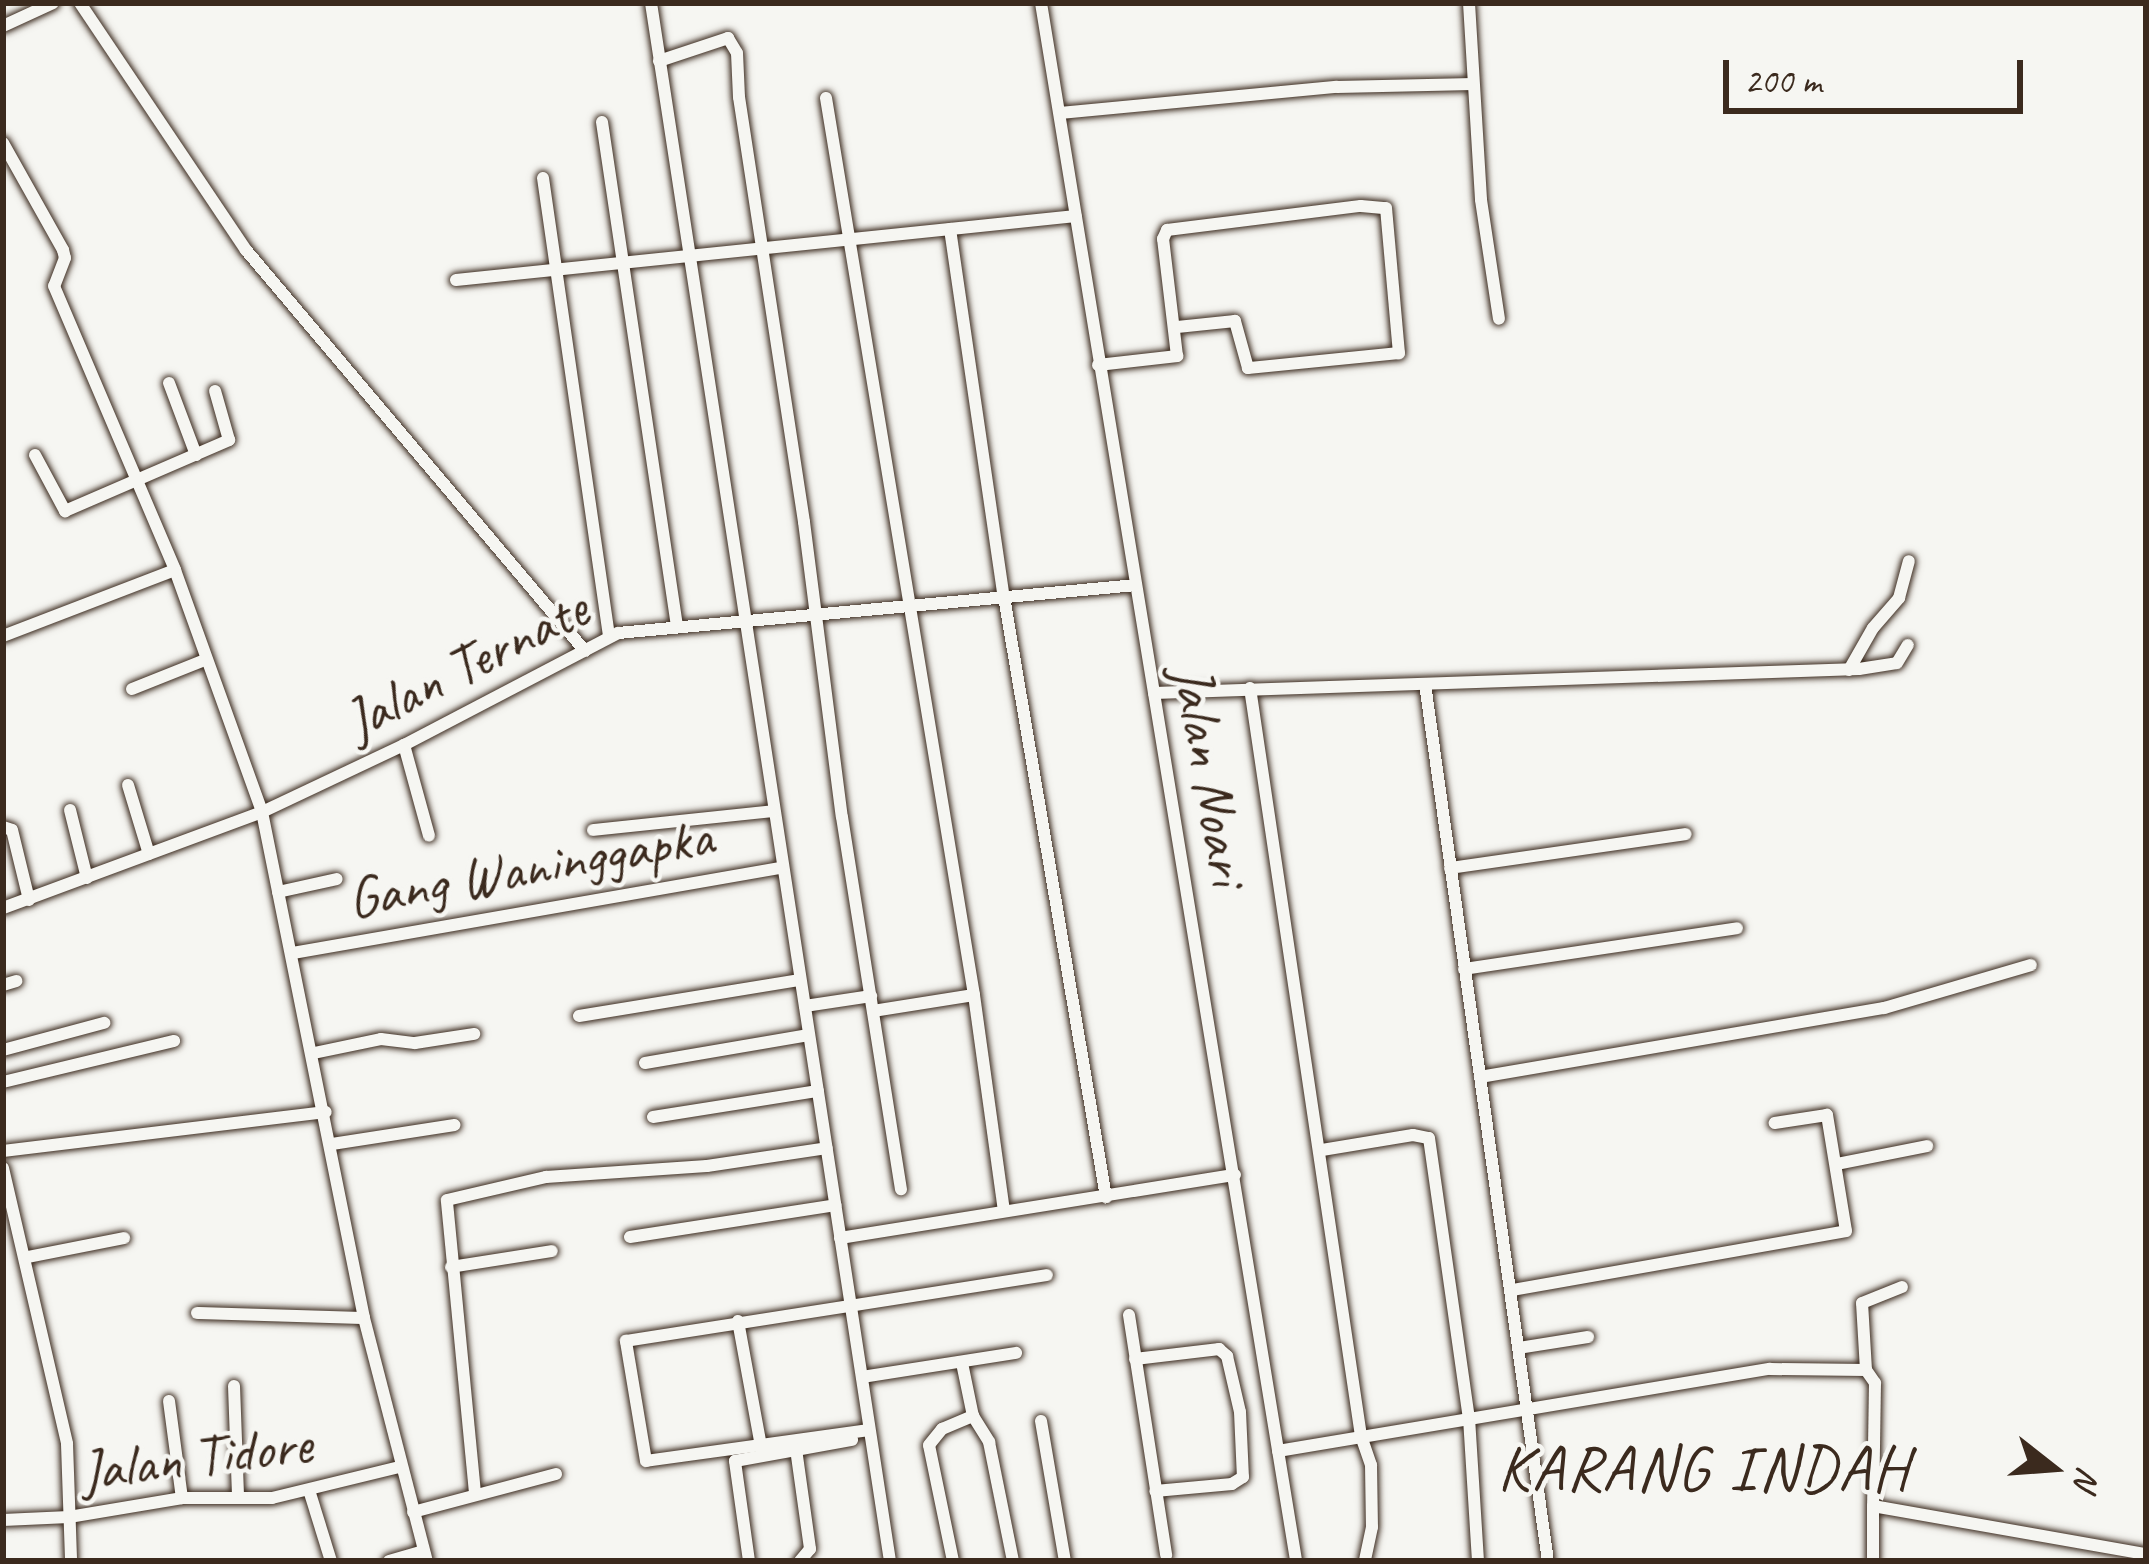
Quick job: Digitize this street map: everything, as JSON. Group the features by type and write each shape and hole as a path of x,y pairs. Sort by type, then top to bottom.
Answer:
{"street":[{"path":"3,26 53,3"},
{"path":"80,3 292,310 585,651"},
{"path":"651,3 890,1561"},
{"name":"Jalan Noari","path":"1041,3 1296,1561"},
{"path":"1468,3 1481,200 1499,319"},
{"path":"659,61 734,40 902,1189"},
{"path":"1060,113 1337,87 1473,84"},
{"path":"826,98 974,995 1004,1211"},
{"path":"602,122 676,626"},
{"path":"3,143 63,250 65,258 53,286 176,570 262,812 364,1318 399,1467 426,1556 389,1561"},
{"path":"543,178 609,636"},
{"path":"1098,365 1175,358 1177,327 1163,238 1167,230 1361,206 1386,208 1400,343 1395,355 1250,368 1235,321 1177,327"},
{"path":"456,280 1076,216"},
{"path":"950,229 1004,596 1106,1197"},
{"path":"169,382 196,455"},
{"path":"35,455 62,512 231,437 214,391"},
{"path":"1850,670 1873,628 1899,598 1909,561"},
{"path":"3,636 176,570"},
{"name":"Jalan Ternate","path":"3,908 262,812 404,746 609,636 1136,585"},
{"path":"1154,693 1850,670 1892,666 1901,661 1908,645"},
{"path":"132,689 205,660"},
{"path":"1425,684 1548,1561"},
{"path":"1250,688 1361,1436 1371,1465 1373,1504 1365,1561"},
{"path":"404,746 429,836"},
{"path":"128,785 149,854"},
{"path":"70,810 87,878"},
{"path":"593,830 774,811"},
{"path":"3,827 12,830 29,900"},
{"path":"1450,868 1687,835"},
{"name":"Gang Waninggapka","path":"293,952 782,868"},
{"path":"278,892 337,879"},
{"path":"1465,968 1737,928"},
{"path":"1480,1076 1884,1008 2031,965"},
{"path":"579,1016 800,980"},
{"path":"805,1006 974,995"},
{"path":"3,1050 104,1023"},
{"path":"314,1053 381,1039 415,1043 474,1034"},
{"path":"645,1064 809,1035"},
{"path":"3,1082 174,1041"},
{"path":"653,1118 818,1091"},
{"path":"3,1151 326,1112"},
{"path":"1512,1290 1846,1231 1826,1114 1774,1124"},
{"path":"332,1144 455,1125"},
{"path":"1322,1150 1413,1135 1429,1138 1468,1418 1478,1561"},
{"path":"1837,1165 1927,1145"},
{"path":"475,1493 444,1210 453,1198 546,1177 707,1166 827,1148"},
{"path":"3,1168 28,1257 67,1444 70,1561"},
{"path":"840,1238 1234,1175"},
{"path":"630,1237 836,1205"},
{"path":"28,1257 124,1238"},
{"path":"451,1267 552,1251"},
{"path":"870,1434 650,1462 642,1456 627,1341 1048,1274"},
{"path":"1874,1561 1875,1383 1865,1370 1862,1304 1902,1287"},
{"path":"197,1313 364,1318"},
{"path":"1129,1315 1166,1555"},
{"path":"738,1322 760,1446"},
{"path":"1519,1348 1588,1337"},
{"path":"1135,1359 1219,1349 1227,1356 1240,1412 1243,1478 1155,1492"},
{"path":"862,1377 1016,1353"},
{"path":"962,1363 973,1416 989,1442 1013,1561"},
{"path":"1278,1451 1770,1369 1865,1370"},
{"path":"234,1386 238,1496"},
{"path":"169,1401 182,1498"},
{"path":"1240,1412 1271,1406"},
{"path":"953,1561 929,1444 942,1429 973,1416"},
{"path":"1041,1421 1065,1561"},
{"path":"749,1561 734,1462 870,1434"},
{"path":"796,1449 810,1549 800,1561"},
{"name":"Jalan Tidore","path":"3,1520 69,1517 182,1498 272,1498 399,1467"},
{"path":"413,1512 556,1474"},
{"path":"309,1490 331,1561"},
{"path":"1873,1506 2144,1554"}],"district":[{"name":"KARANG INDAH","path":"1704,1469"}]}
